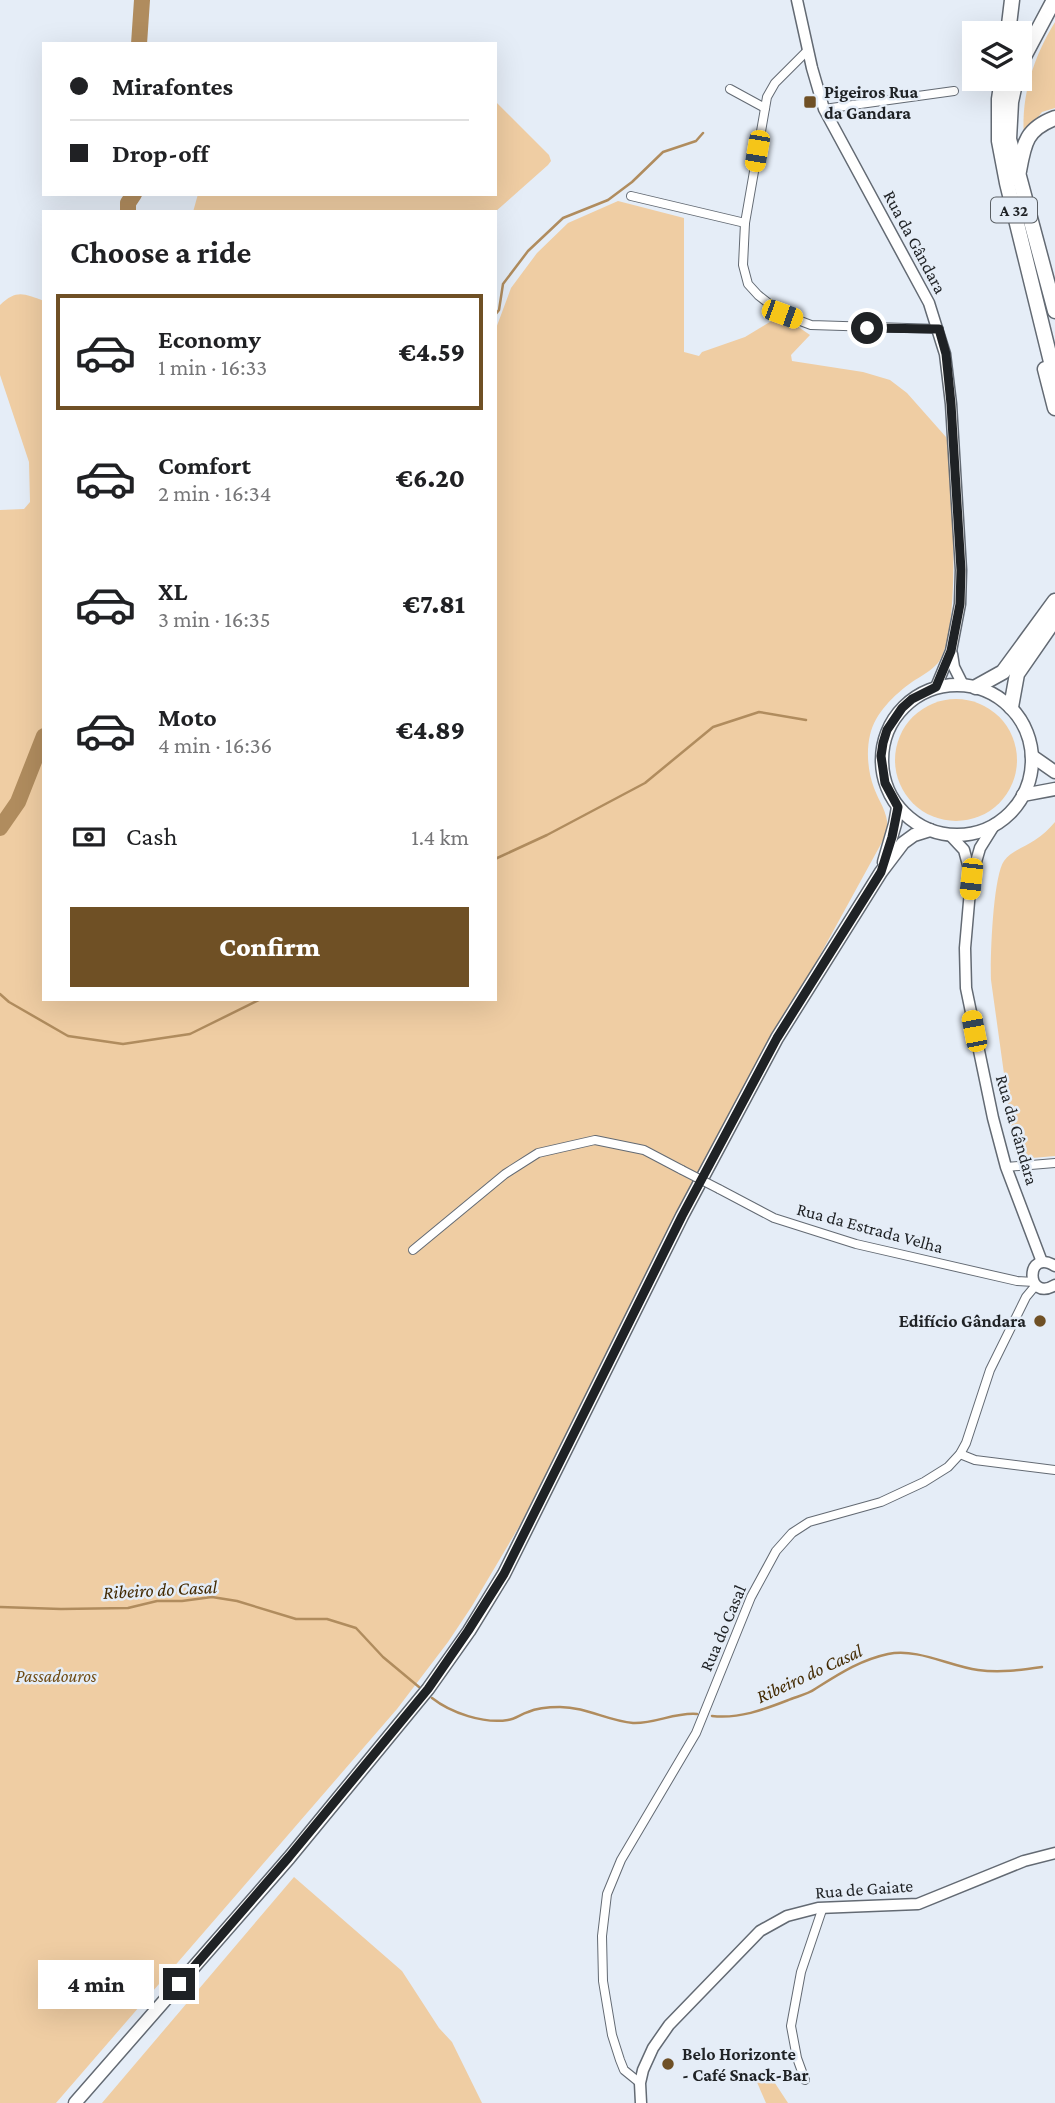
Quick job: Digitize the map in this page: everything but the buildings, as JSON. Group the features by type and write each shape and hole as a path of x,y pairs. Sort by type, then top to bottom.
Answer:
{"highway":[{"path":"1009,21 1012,0"},
{"path":"1032,23 1045,0"},
{"path":"1032,41 1054,0"},
{"name":"A 32","path":"1001,91 999,141 1055,378"},
{"name":"A 32","path":"1013,91 1009,139 1055,311"},
{"name":"A 32","path":"1017,176 1024,143 1040,124 1055,118"},
{"name":"A 32","path":"1040,319 1055,350"},
{"name":"A 32","path":"1040,319 1041,355 1055,408"},
{"path":"970,686 1003,672 1055,601"},
{"path":"1011,708 1017,674 1055,619"}],"main road":[{"name":"Rua da Gândara","path":"797,0 811,68 824,108 929,303 946,354 961,570 960,604 951,651 936,687"},
{"name":"Rua da Gândara","path":"951,651 954,667 970,686"},
{"path":"970,686 1001,699 1011,708 1026,730 1032,756 1028,783 1016,806 995,824 974,833 950,835 930,830 898,807 885,783 881,756 887,730 893,718 912,699 936,687 970,686"},
{"path":"1032,756 1055,772"},
{"path":"1023,795 1055,789"},
{"path":"881,872 898,807"},
{"name":"Rua da Gândara","path":"995,824 980,848 971,879 965,948 965,988 1006,1167 1050,1262 1033,1270 1035,1283"},
{"path":"75,2103 289,1857 428,1689 468,1631 504,1574 682,1216 777,1038 881,872 903,843 914,835 930,830"},
{"name":"Rua da Gândara","path":"950,835 964,850 971,879"},
{"path":"1035,1283 1043,1289 1054,1288"},
{"name":"Rua de Gaiate","path":"641,2103 640,2082 653,2048 669,2025 760,1931 787,1916 823,1908 918,1905 1024,1861 1055,1853"}],"street":[{"path":"808,50 775,83 767,97 745,223 743,265 748,284 782,314 811,325 939,329"},
{"path":"730,89 765,108"},
{"path":"824,108 954,91"},
{"path":"631,196 745,223"},
{"name":"Rua da Estrada Velha","path":"413,1250 505,1174 538,1153 595,1140 644,1150 774,1218 856,1244 1035,1283"},
{"path":"1006,1167 1055,1163"},
{"name":"Rua do Casal","path":"640,2082 624,2070 612,2035 603,1981 602,1936 607,1894 621,1860 696,1733 751,1597 776,1551 792,1533 809,1522 881,1502 924,1482 948,1466 960,1454 990,1370 1035,1283"},
{"path":"960,1454 975,1460 1055,1470"},
{"path":"805,2080 797,2059 791,2026 801,1972 823,1908"}],"green space":[{"path":"1055,22 1055,108 1042,112 1024,135 1027,91 1032,91 1032,70"},
{"path":"497,103 549,155 551,161 497,210 194,210 197,196 497,196"},
{"name":"Passadouros","path":"618,201 684,218 684,352 699,356 702,352 745,337 778,317 784,317 810,335 791,355 792,361 863,372 890,380 907,393 946,437 950,451 953,594 945,647 938,663 892,699 873,727 868,755 870,775 886,815 887,833 701,1172 520,1525 472,1606 397,1709 56,2103 0,2103 0,510 24,509 30,502 29,462 0,375 0,305 21,294 42,300 42,1001 497,1001 497,326 511,288 537,253 568,223"},
{"path":"956,699 979,703 999,717 1013,737 1017,760 1013,783 999,803 979,817 956,821 933,817 913,803 899,783 895,760 899,737 913,717 933,703"},
{"path":"1055,822 1055,1156 1021,1159 1015,1153 991,980 995,900 1004,861 1041,836"},
{"path":"294,1877 402,1971 439,2028 452,2042 482,2103 102,2103"},
{"path":"767,2071 788,2103 766,2103 753,2073"}],"waterway":[{"path":"139,42 142,0"},
{"path":"497,312 503,284 528,251 563,218 608,200 632,182 663,152 696,141 703,133"},
{"path":"128,210 128,203 133,196"},
{"path":"497,858 645,783 713,727 759,712 806,720"},
{"path":"0,828 18,802 42,741"},
{"path":"0,994 68,1036 123,1044 190,1034 257,1001"},
{"name":"Ribeiro do Casal","path":"0,1607 128,1608 157,1601 212,1597 237,1601 296,1619 327,1619 356,1628 383,1657 419,1687"},
{"name":"Ribeiro do Casal","path":"712,1716 743,1715 772,1706 809,1692 859,1664 888,1654 911,1653 986,1671 1042,1667"},
{"name":"Ribeiro do Casal","path":"432,1698 458,1713 499,1721 556,1707 579,1709 633,1723 697,1714"}],"place":[{"name":"Pigeiros Rua da Gandara","path":"810,102"},
{"name":"Edifício Gândara","path":"1040,1321"},
{"name":"Belo Horizonte - Café Snack-Bar","path":"668,2064"}],"route":[{"path":"179,1984 289,1857 428,1689 504,1574 682,1216 777,1038 881,872 898,807 885,783 881,756 883,743 893,718 912,699 936,687 945,669 960,604 961,570 951,404 946,354 939,329 867,328"}]}
